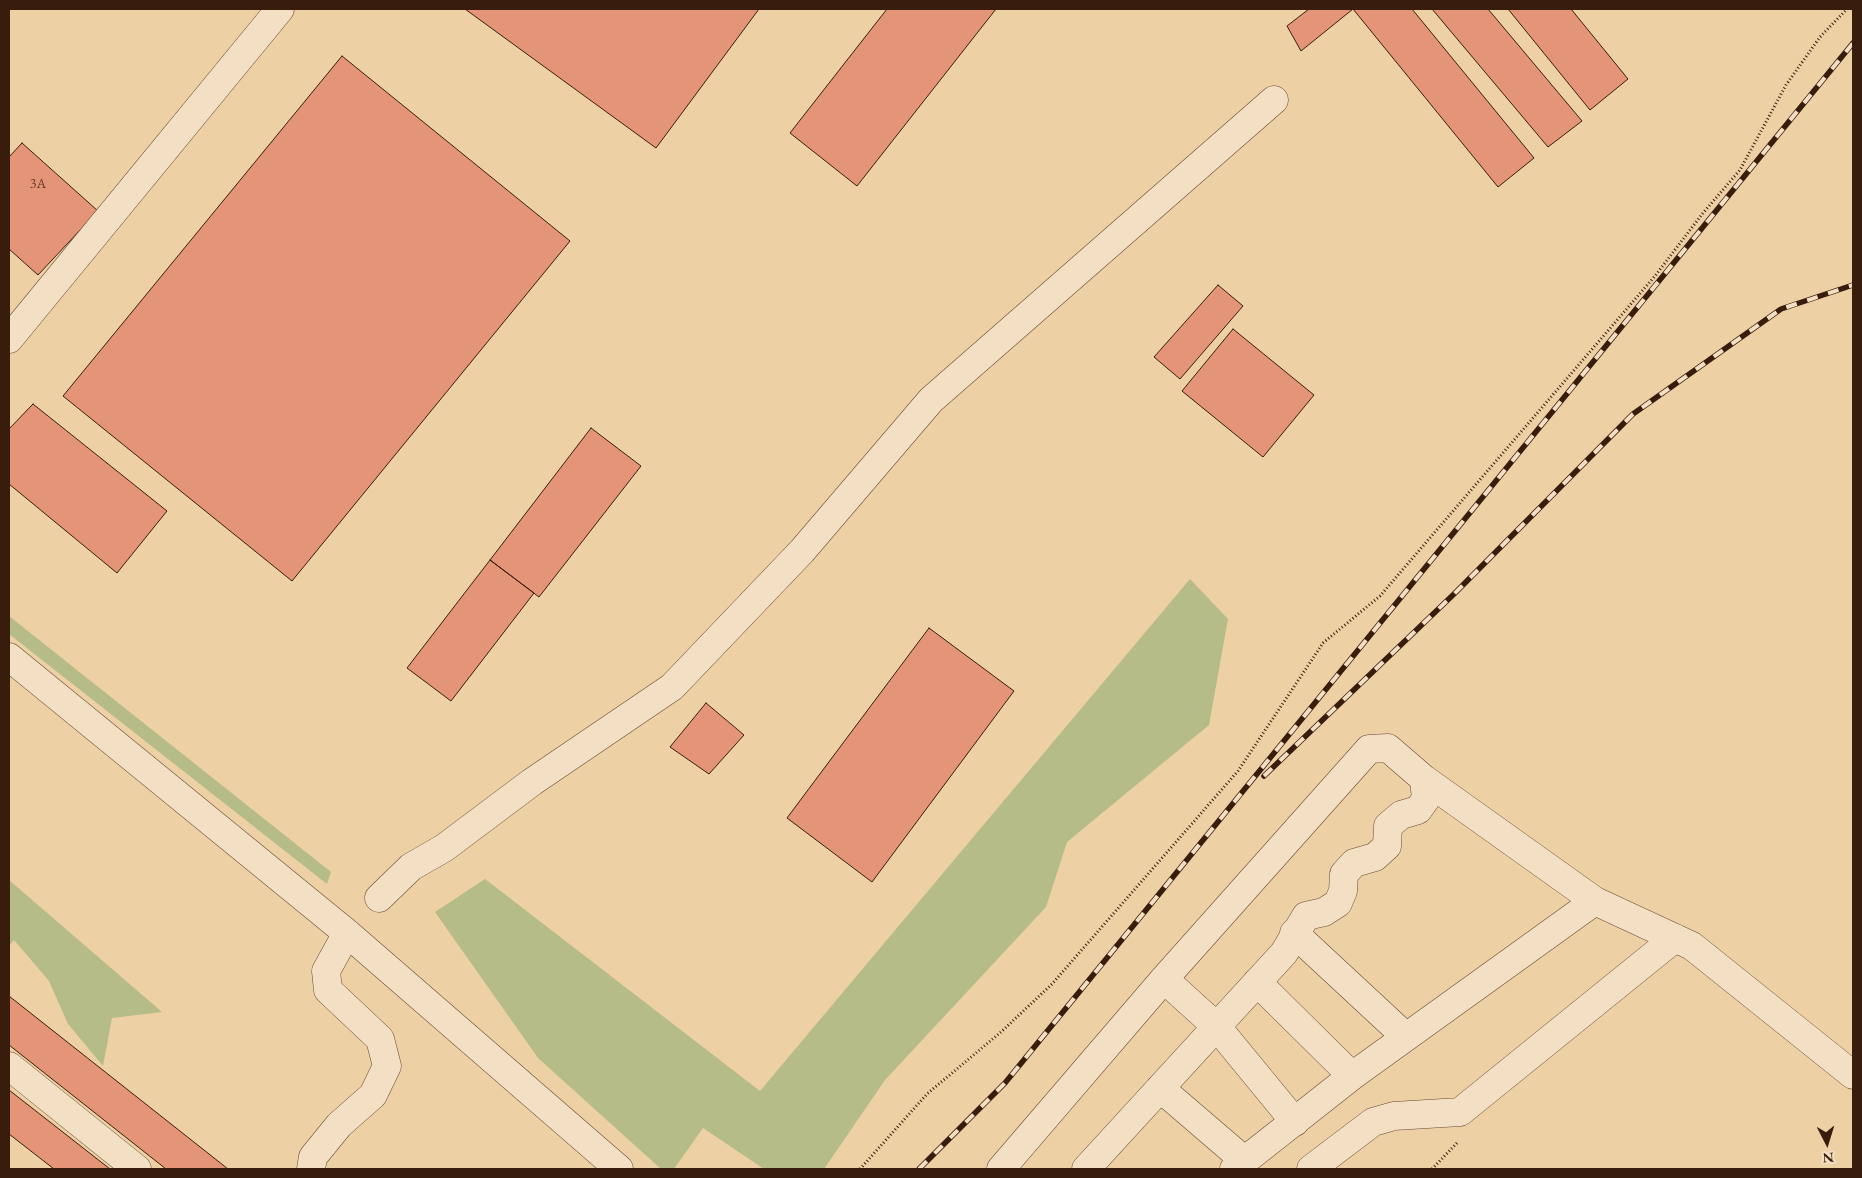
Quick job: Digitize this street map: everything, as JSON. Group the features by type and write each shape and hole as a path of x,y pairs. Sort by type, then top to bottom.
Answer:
{"street":[{"path":"9,339 280,9"},
{"path":"379,898 411,867 444,848 532,782 672,687 802,551 931,400 1274,100"},
{"path":"9,657 347,933 619,1169"},
{"path":"1001,1169 1164,979 1369,749 1388,748 1424,779 1595,901 1692,946 1853,1075"},
{"path":"1086,1169 1284,953 1294,933 1306,916 1324,912 1338,902 1343,891 1344,874 1354,863 1375,857 1387,846 1388,826 1401,815 1418,810 1426,799 1424,779"},
{"path":"1160,1088 1240,1165 1352,1076 1595,901"},
{"path":"311,1169 314,1157 340,1126 373,1095 387,1066 380,1039 328,990 326,971 347,933"},
{"path":"1294,933 1406,1037"},
{"path":"1311,1169 1372,1122 1394,1116 1460,1112 1675,938"},
{"path":"1164,979 1217,1028 1296,1122"},
{"path":"1257,982 1352,1076"},
{"path":"9,1066 137,1169"}],"path":[{"path":"860,1169 927,1094 1001,1032 1052,984 1238,770 1323,642 1380,596 1655,276 1703,213 1740,170 1786,85 1820,37 1848,9"}],"green space":[{"path":"1190,579 1228,619 1209,725 1067,842 1046,907 885,1080 824,1169 764,1169 703,1128 674,1169 661,1169 538,1058 435,912 485,879 760,1091"},
{"path":"9,616 331,872 327,884 9,634"},
{"path":"9,880 162,1012 112,1018 103,1066 68,1024 49,981 14,940 9,946"}],"building":[{"path":"465,9 759,9 656,148"},
{"path":"887,9 996,9 857,186 790,133"},
{"path":"1309,9 1353,9 1301,51 1287,26"},
{"path":"1353,9 1412,9 1534,158 1498,187"},
{"path":"1432,9 1488,9 1582,121 1548,147"},
{"path":"1508,9 1571,9 1628,79 1590,110"},
{"path":"342,56 570,241 292,581 63,396"},
{"path":"22,143 98,211 38,275 9,249 9,157"},
{"path":"1218,285 1243,306 1180,379 1154,357"},
{"path":"1233,329 1314,395 1263,457 1182,391"},
{"path":"33,404 167,511 117,573 9,484 9,429"},
{"path":"591,428 641,466 539,597 490,560"},
{"path":"490,560 534,593 451,701 407,668"},
{"path":"929,628 1014,691 872,882 787,818"},
{"path":"706,703 744,735 709,774 670,747"},
{"path":"9,996 228,1169 166,1169 9,1045"},
{"path":"9,1090 110,1169 54,1169 9,1134"}],"railway":[{"path":"919,1169 1005,1083 1853,43"},
{"path":"1264,776 1454,594 1633,414 1781,309 1853,285"}]}
